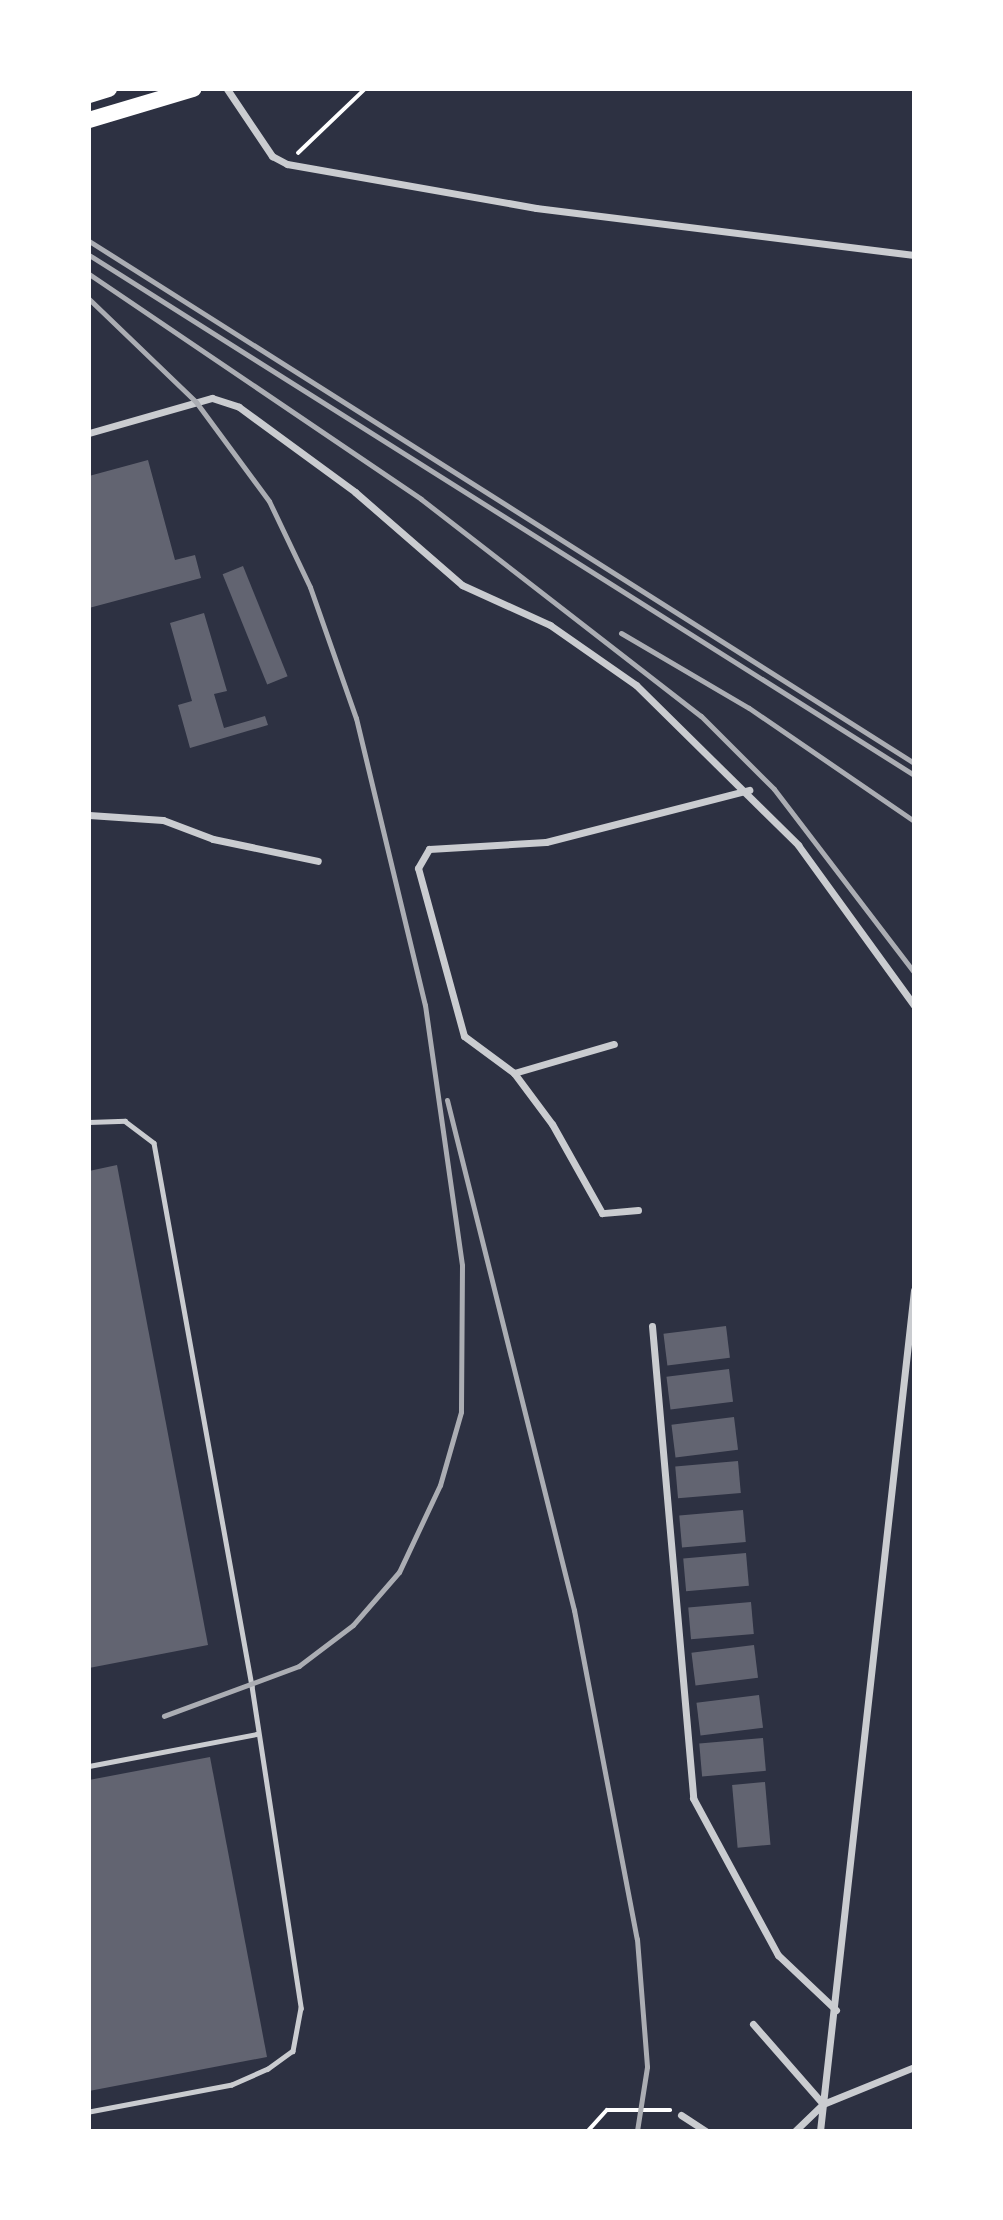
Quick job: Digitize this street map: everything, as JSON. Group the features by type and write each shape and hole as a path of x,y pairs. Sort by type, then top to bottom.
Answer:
{"main road":[{"path":"89,95 109,89"},
{"path":"89,120 193,89"}],"street":[{"path":"227,89 272,156 287,164 536,208 914,255"},
{"path":"89,433 171,407 212,398 239,407 355,492 462,585 550,625 636,685 749,790 855,918 914,1005"},
{"path":"638,1210 602,1213 552,1124 514,1073 464,1036 418,867 429,849 547,842 749,790"},
{"path":"89,815 163,820 213,839 318,861"},
{"path":"514,1073 614,1044"},
{"path":"820,2131 836,2010 914,1290"},
{"path":"652,1326 694,1798 778,1955 836,2010"},
{"path":"753,2024 823,2104"},
{"path":"795,2131 823,2104 914,2067"},
{"path":"681,2115 706,2131"}],"lane":[{"path":"89,1122 125,1121 154,1143 301,2008 293,2052 232,2085 89,2112"},
{"path":"89,1766 256,1734"}],"path":[{"path":"287,164 365,89"},
{"path":"588,2131 597,2117 620,2107 681,2115"}],"building":[{"path":"148,460 175,560 195,555 201,578 89,608 89,476"},
{"path":"243,566 288,676 267,685 223,574"},
{"path":"204,613 227,691 214,694 224,728 265,716 268,725 190,748 178,705 192,701 170,623"},
{"path":"117,1165 208,1645 89,1668 89,1171"},
{"path":"726,1326 730,1358 667,1365 663,1334"},
{"path":"729,1369 733,1402 670,1409 666,1377"},
{"path":"734,1417 738,1450 675,1457 671,1425"},
{"path":"738,1461 741,1493 678,1498 675,1466"},
{"path":"743,1510 746,1542 682,1547 679,1516"},
{"path":"746,1553 749,1586 686,1591 683,1558"},
{"path":"751,1602 754,1634 691,1639 688,1607"},
{"path":"754,1645 758,1678 695,1685 691,1653"},
{"path":"759,1695 763,1728 700,1735 696,1703"},
{"path":"763,1738 766,1771 702,1776 699,1744"},
{"path":"210,1757 267,2057 89,2091 89,1780"},
{"path":"765,1782 770,1845 738,1848 732,1785"}],"railway":[{"path":"89,241 914,763"},
{"path":"89,255 914,775"},
{"path":"89,274 421,499 701,716 774,789 914,972"},
{"path":"89,299 196,402 269,501 310,587 356,718 425,1005 462,1265 461,1412 440,1485 399,1572 353,1625 299,1666 164,1716"},
{"path":"621,633 749,708 914,821"},
{"path":"447,1100 574,1610 637,1939 647,2067 637,2131"}]}
